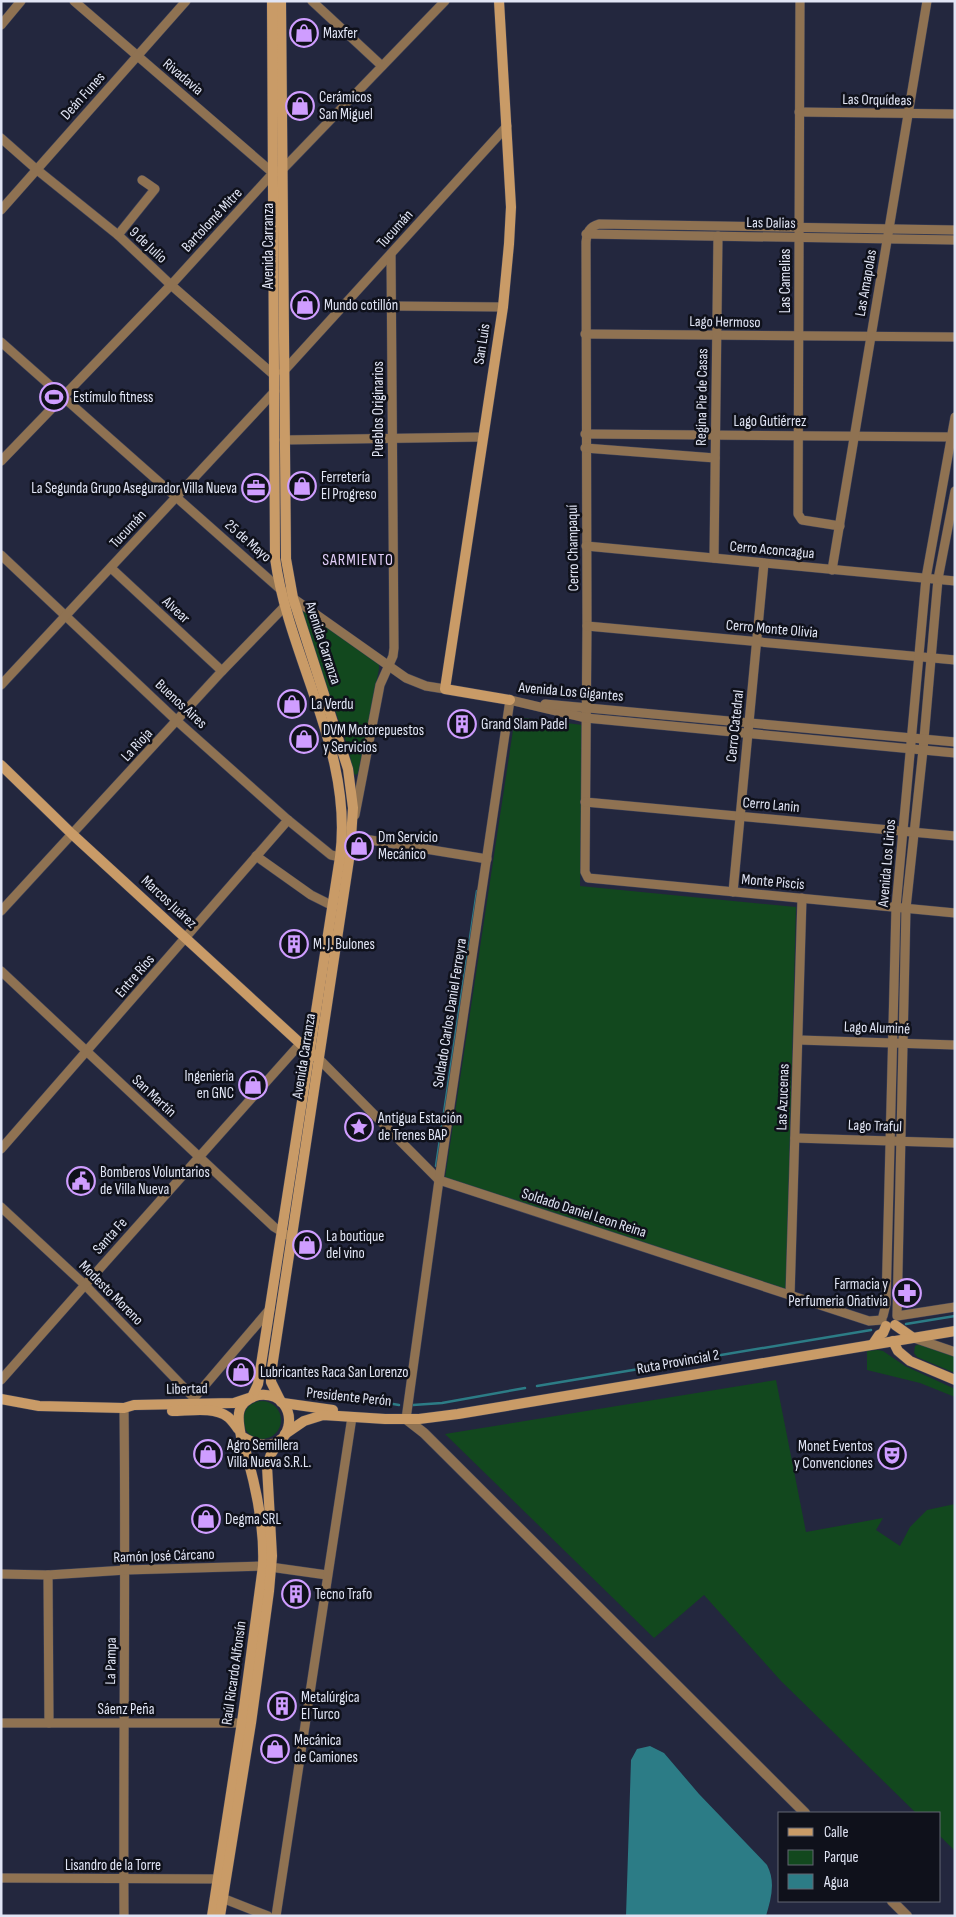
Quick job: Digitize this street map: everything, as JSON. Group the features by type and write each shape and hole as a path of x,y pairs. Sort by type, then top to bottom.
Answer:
{"main road":[{"name":"Avenida Carranza","path":"272,1 278,172"},
{"name":"Avenida Carranza","path":"281,1 278,172 279,373 284,440 286,559 293,598 348,769 353,808 353,832 333,906 315,1056"},
{"name":"San Luis","path":"445,690 503,307 510,216 499,1"},
{"name":"Avenida Carranza","path":"279,373 274,391 275,558 285,606 338,772 346,855 287,1236 271,1374 272,1382 282,1402"},
{"name":"25 de Mayo","path":"445,690 510,700"},
{"name":"Marcos Juárez","path":"1,765 72,834 315,1056"},
{"name":"Avenida Carranza","path":"251,1398 258,1384 270,1308 287,1236"},
{"path":"873,1344 879,1335 883,1333 889,1320 912,1337"},
{"name":"Ruta Provincial 2","path":"406,1419 432,1418 485,1410 955,1331"},
{"path":"894,1340 898,1351 910,1361 954,1380"},
{"path":"266,1394 276,1397 282,1402 289,1416 289,1426 282,1437 271,1445 261,1446 251,1443 240,1434 237,1422 242,1404 251,1398 266,1394"},
{"name":"Libertad","path":"124,1408 134,1405 194,1401 234,1403 251,1398"},
{"name":"Libertad","path":"1,1399 39,1406 124,1408 134,1411 213,1411 229,1417 240,1434"},
{"name":"Presidente Perón","path":"282,1402 299,1407 385,1415 406,1419"},
{"name":"Presidente Perón","path":"282,1437 304,1421 323,1415 406,1419"},
{"name":"Raúl Ricardo Alfonsín","path":"240,1434 258,1504 267,1567"},
{"name":"Raúl Ricardo Alfonsín","path":"212,1916 218,1897 247,1723 267,1567 272,1542 266,1466 282,1437"},
{"name":"Raúl Ricardo Alfonsín","path":"218,1897 220,1916"}],"street":[{"path":"1,25 21,1"},
{"name":"Rivadavia","path":"74,1 137,56 278,172"},
{"name":"Deán Funes","path":"1,210 186,1"},
{"path":"312,1 382,66"},
{"name":"Bartolomé Mitre","path":"1,461 445,1"},
{"name":"Las Camelias","path":"800,1 798,514 802,520 840,526"},
{"name":"Las Amapolas","path":"832,570 927,1"},
{"name":"Las Orquídeas","path":"799,112 908,115 955,114"},
{"name":"Tucumán","path":"279,373 391,254 506,126"},
{"name":"9 de Julio","path":"1,138 36,169 118,235 170,285 279,373"},
{"path":"118,235 155,189 142,180"},
{"name":"Las Dalias","path":"586,234 593,226 599,224 955,230"},
{"name":"Las Dalias","path":"586,234 955,240"},
{"name":"Cerro Champaquí","path":"586,234 585,434 587,626 585,872 588,878"},
{"name":"Regina Pie de Casas","path":"714,558 718,236"},
{"name":"Pueblos Originarios","path":"353,832 380,684 389,665 394,648 391,254"},
{"path":"392,306 503,307"},
{"name":"Lago Hermoso","path":"585,334 955,337"},
{"name":"25 de Mayo","path":"1,342 280,589 406,678 417,683 445,690"},
{"name":"Tucumán","path":"1,685 274,391"},
{"name":"Avenida Los Lirios","path":"889,1320 886,1304 896,907 912,749 926,578 953,437 955,417"},
{"name":"Lago Gutiérrez","path":"585,434 953,437"},
{"path":"284,440 483,437"},
{"path":"586,448 716,458"},
{"name":"Avenida Los Lirios","path":"889,1320 901,1141 906,908 932,658 938,580 955,491"},
{"name":"Cerro Aconcagua","path":"586,546 955,581"},
{"name":"Buenos Aires","path":"1,555 177,721 288,820 331,855 346,855"},
{"name":"Cerro Catedral","path":"733,892 764,563"},
{"name":"Alvear","path":"111,568 222,672"},
{"name":"La Rioja","path":"1,911 293,598"},
{"name":"Cerro Monte Olivia","path":"587,626 955,660"},
{"name":"Avenida Los Gigantes","path":"510,700 955,742"},
{"name":"Avenida Los Gigantes","path":"510,700 586,718 955,753"},
{"name":"Soldado Carlos Daniel Ferreyra","path":"406,1419 439,1180 510,700"},
{"name":"Cerro Lanin","path":"585,802 955,836"},
{"name":"Entre Ríos","path":"1,1149 288,820"},
{"path":"353,832 487,859"},
{"path":"256,856 311,895 333,906"},
{"name":"Monte Piscis","path":"588,878 955,913"},
{"name":"Las Azucenas","path":"790,1296 802,898"},
{"name":"San Martín","path":"1,971 274,1227 287,1236"},
{"name":"Lago Aluminé","path":"798,1040 955,1045"},
{"name":"Santa Fe","path":"1,1380 300,1044"},
{"name":"Soldado Daniel Leon Reina","path":"315,1056 439,1180 869,1322 955,1307"},
{"name":"Lago Traful","path":"795,1138 955,1143"},
{"name":"Modesto Moreno","path":"1,1207 85,1284 194,1401"},
{"path":"194,1401 270,1308"},
{"path":"912,1337 955,1352"},
{"name":"La Pampa","path":"124,1408 126,1570 124,1916"},
{"path":"276,1916 352,1417"},
{"path":"406,1419 424,1432 804,1812"},
{"name":"Ramón José Cárcano","path":"1,1574 48,1575 126,1570 267,1567 327,1575"},
{"path":"48,1575 49,1723"},
{"name":"Sáenz Peña","path":"1,1723 247,1723"},
{"name":"Lisandro de la Torre","path":"1,1878 221,1879"},
{"path":"218,1897 268,1916"},
{"path":"893,1902 907,1916"}],"green space":[{"path":"302,610 379,663 358,773 356,775 353,773 349,750 301,612"},
{"path":"515,717 583,725 580,886 796,907 786,1289 445,1178"},
{"path":"919,1344 955,1356 955,1373 917,1357 914,1353 915,1346"},
{"path":"867,1351 883,1351 905,1366 955,1389 955,1397 920,1383 867,1370"},
{"path":"776,1380 806,1532 883,1518 876,1530 900,1546 910,1527 927,1510 955,1504 955,1851 941,1837 941,1812 915,1812 781,1681 704,1595 654,1638 445,1434"},
{"path":"262,1401 275,1407 281,1420 275,1433 262,1439 249,1433 243,1420 249,1407"}],"water":[{"path":"650,1746 664,1753 699,1794 767,1865 772,1884 766,1916 626,1916 631,1760 637,1749"}],"waterway":[{"path":"436,1166 477,891"},
{"path":"906,1324 955,1316"},
{"path":"715,1356 871,1330"},
{"path":"537,1386 705,1358"},
{"path":"413,1405 442,1403 525,1388"},
{"path":"320,1393 355,1398"},
{"path":"369,1400 399,1405"}],"place":[{"name":"Maxfer","path":"304,33"},
{"name":"Cerámicos San Miguel","path":"300,106"},
{"name":"Mundo cotillón","path":"305,305"},
{"name":"Estímulo fitness","path":"54,397"},
{"name":"Ferretería El Progreso","path":"302,486"},
{"name":"La Segunda Grupo Asegurador Villa Nueva","path":"256,488"},
{"name":"La Verdu","path":"292,704"},
{"name":"Grand Slam Padel","path":"462,724"},
{"name":"DVM Motorepuestos y Servicios","path":"304,739"},
{"name":"Dm Servicio Mecánico","path":"359,846"},
{"name":"M. J. Bulones","path":"294,944"},
{"name":"Ingenieria en GNC","path":"253,1085"},
{"name":"Antigua Estación de Trenes BAP","path":"359,1127"},
{"name":"Bomberos Voluntarios de Villa Nueva","path":"81,1181"},
{"name":"La boutique del vino","path":"307,1245"},
{"name":"Farmacia y Perfumeria Oñativia","path":"907,1293"},
{"name":"Lubricantes Raca San Lorenzo","path":"241,1372"},
{"name":"Agro Semillera Villa Nueva S.R.L.","path":"208,1454"},
{"name":"Monet Eventos y Convenciones","path":"892,1455"},
{"name":"Degma SRL","path":"206,1519"},
{"name":"Tecno Trafo","path":"296,1594"},
{"name":"Metalúrgica El Turco","path":"282,1706"},
{"name":"Mecánica de Camiones","path":"275,1749"}],"district":[{"name":"SARMIENTO","path":"358,560"}]}
